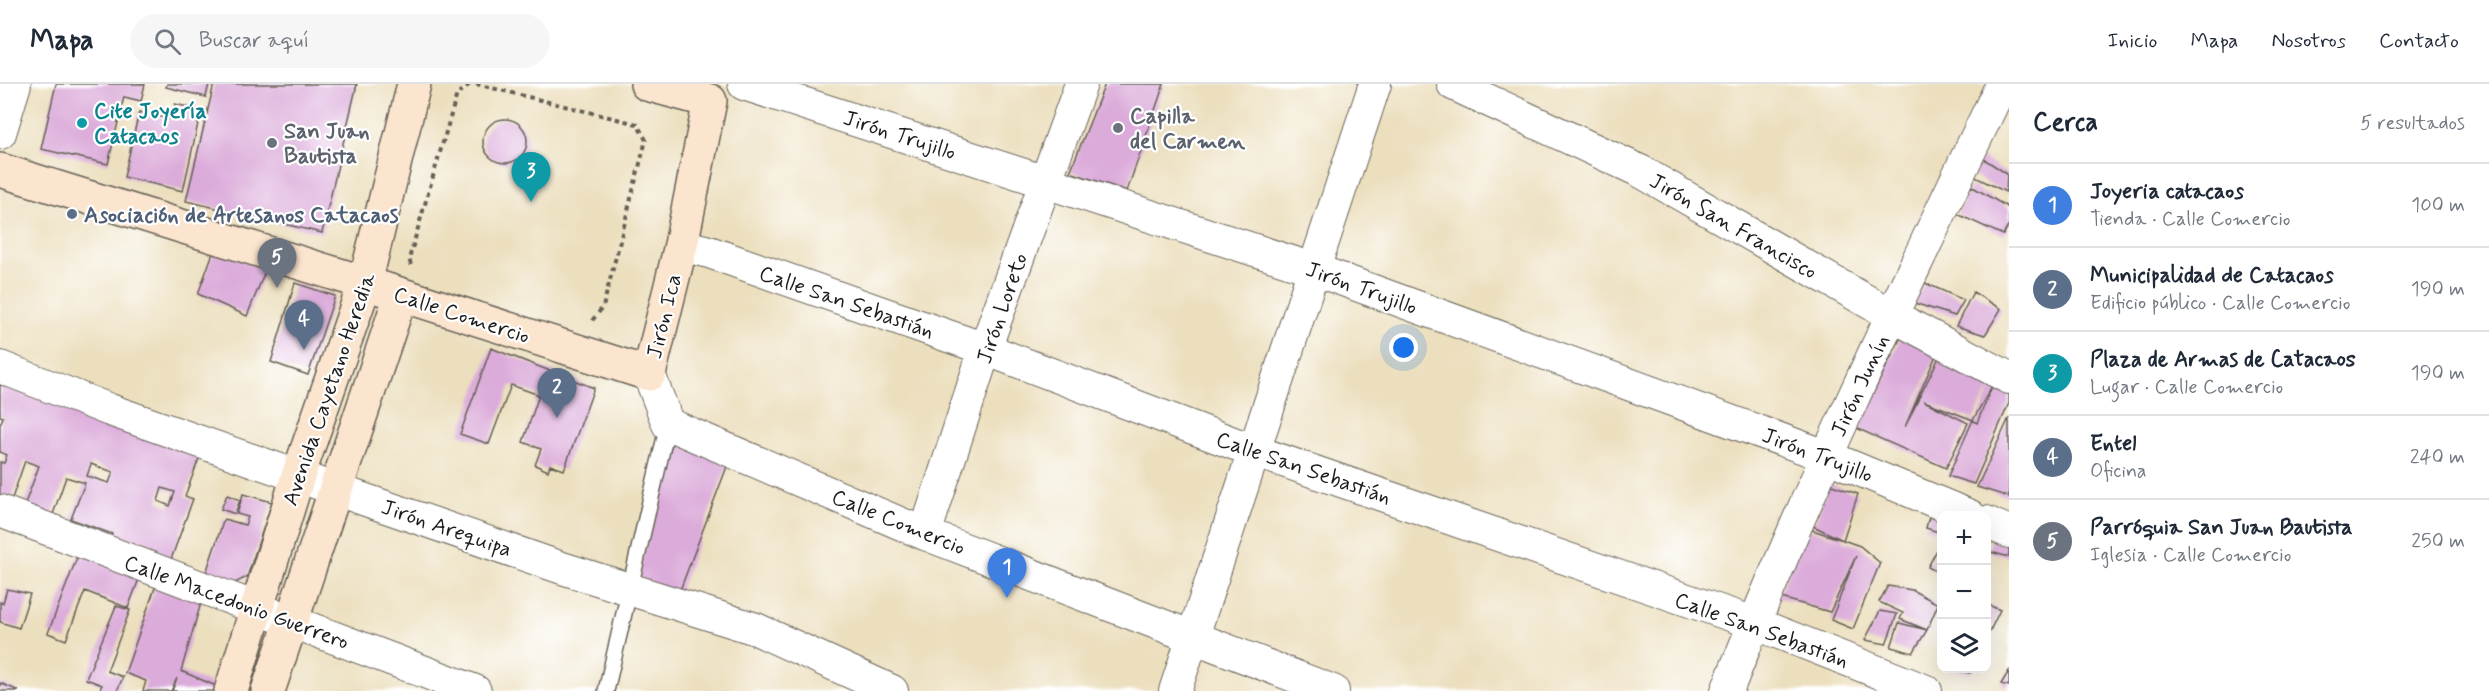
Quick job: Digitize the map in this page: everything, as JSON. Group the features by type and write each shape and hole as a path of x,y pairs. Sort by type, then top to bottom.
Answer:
{"main road":[{"name":"Avenida Cayetano Heredia","path":"231,691 298,476 365,283 414,84"},
{"path":"647,84 718,93"},
{"name":"Jirón Ica","path":"649,374 718,93"},
{"name":"Calle Comercio","path":"0,170 365,283 407,282 649,374"},
{"name":"Avenida Cayetano Heredia","path":"268,691 407,282"}],"street":[{"path":"0,133 15,84"},
{"name":"Jirón Trujillo","path":"744,84 1313,268 1826,456 1958,511"},
{"name":"Jirón Loreto","path":"925,534 986,349 1081,84"},
{"path":"1175,691 1374,84"},
{"name":"Jirón San Francisco","path":"1453,84 1640,171 1891,315 2009,378"},
{"name":"Jirón Junín","path":"1727,691 1826,456 2002,84"},
{"name":"Calle San Sebastián","path":"681,245 709,252 986,349 1254,451 1754,623 1926,691"},
{"name":"Jirón Arequipa","path":"0,367 110,410 562,568 756,629 892,691"},
{"name":"Jirón Ica","path":"649,374 668,424"},
{"name":"Calle Comercio","path":"668,424 925,534 1333,691"},
{"name":"Calle Macedonio Guerrero","path":"0,512 475,691"},
{"path":"1991,524 2009,532"}],"lane":[{"path":"606,691 668,424"}],"path":[{"path":"407,282 409,259 456,97 470,84"},
{"path":"476,84 637,124 646,140 603,306 592,323 581,320"}],"building":[{"name":"Cite Joyería Catacaos","path":"56,84 145,84 141,101 124,97 108,164 41,149"},
{"path":"167,84 209,84 206,97 166,87"},
{"name":"San Juan Bautista","path":"214,84 357,84 322,233 186,201"},
{"name":"Capilla del Carmen","path":"1105,84 1164,84 1127,191 1070,172"},
{"path":"175,104 201,110 183,191 124,177 139,112 171,119"},
{"path":"505,119 520,126 527,141 520,156 505,163 490,156 483,141 490,126"},
{"path":"1981,157 2007,174 2006,192 1973,176"},
{"path":"1971,186 2009,208 2009,225 2003,235 1957,214"},
{"path":"214,250 266,269 247,316 198,294"},
{"path":"295,283 335,296 308,375 271,362"},
{"path":"1925,283 1964,300 1955,316 1914,303"},
{"path":"1973,292 2001,309 1985,335 1956,326"},
{"path":"1902,335 1937,353 1905,427 1943,349 2009,389 2009,403 1974,484 1948,476 1973,420 1924,401 1968,423 1946,468 1856,428","holes":["1993,384 1977,423 1973,420"]},
{"path":"491,348 594,388 564,470 550,465 548,471 535,465 541,449 523,442 539,395 511,385 489,444 460,434"},
{"path":"0,384 201,453 185,496 193,499 170,562 110,539 112,534 71,519 85,483 66,477 51,520 23,509 39,466 25,461 9,507 0,503 0,462 4,463 7,455 0,452 0,425 3,417 0,416","holes":["91,464 113,472 109,483 87,476","162,488 175,492 170,506 158,501"]},
{"path":"2009,418 2009,497 1977,487"},
{"path":"672,442 728,464 677,598 636,584"},
{"path":"1829,484 1858,494 1843,540 1813,526"},
{"path":"243,494 272,502 247,577 235,583 206,573 224,519 245,525 248,517 237,514"},
{"path":"227,495 240,500 235,514 221,509"},
{"path":"1932,506 1937,512 1937,532 1926,528"},
{"path":"1806,528 1860,546 1880,563 1853,629 1831,620 1856,556 1830,612 1778,597"},
{"path":"1995,532 2009,538 2009,557 1991,552 1991,542"},
{"path":"81,547 142,571 128,608 85,591 66,640 48,633"},
{"path":"1937,550 1937,572 1928,567"},
{"path":"157,582 203,596 181,671 216,686 214,691 172,691 177,678 171,691 143,691 146,681 125,673"},
{"path":"1888,586 1912,590 1937,603 1937,606 1927,630 1900,619 1903,613 1879,602"},
{"path":"7,589 30,594 19,628 0,622 0,602 3,603"},
{"path":"116,606 130,610 107,671 123,677 117,691 99,691 102,685 86,679"},
{"path":"1991,606 2000,610 1991,629"},
{"path":"1880,611 1897,614 1886,644 1865,640"},
{"path":"1899,623 1927,630 1913,653 1891,647"},
{"path":"2009,671 2009,686 2001,684"},
{"path":"0,683 19,691 0,691"}],"place":[{"name":"Cite Joyería Catacaos","path":"82,123"},
{"name":"Capilla del Carmen","path":"1118,128"},
{"name":"San Juan Bautista","path":"272,143"},
{"name":"Plaza de Armas de Catacaos","path":"531,202"},
{"name":"Asociación de Artesanos Catacaos","path":"72,214"},
{"name":"Parróquia San Juan Bautista","path":"277,288"},
{"name":"Entel","path":"304,350"},
{"name":"Municipalidad de Catacaos","path":"557,418"},
{"name":"Joyeria catacaos","path":"1007,598"}]}
